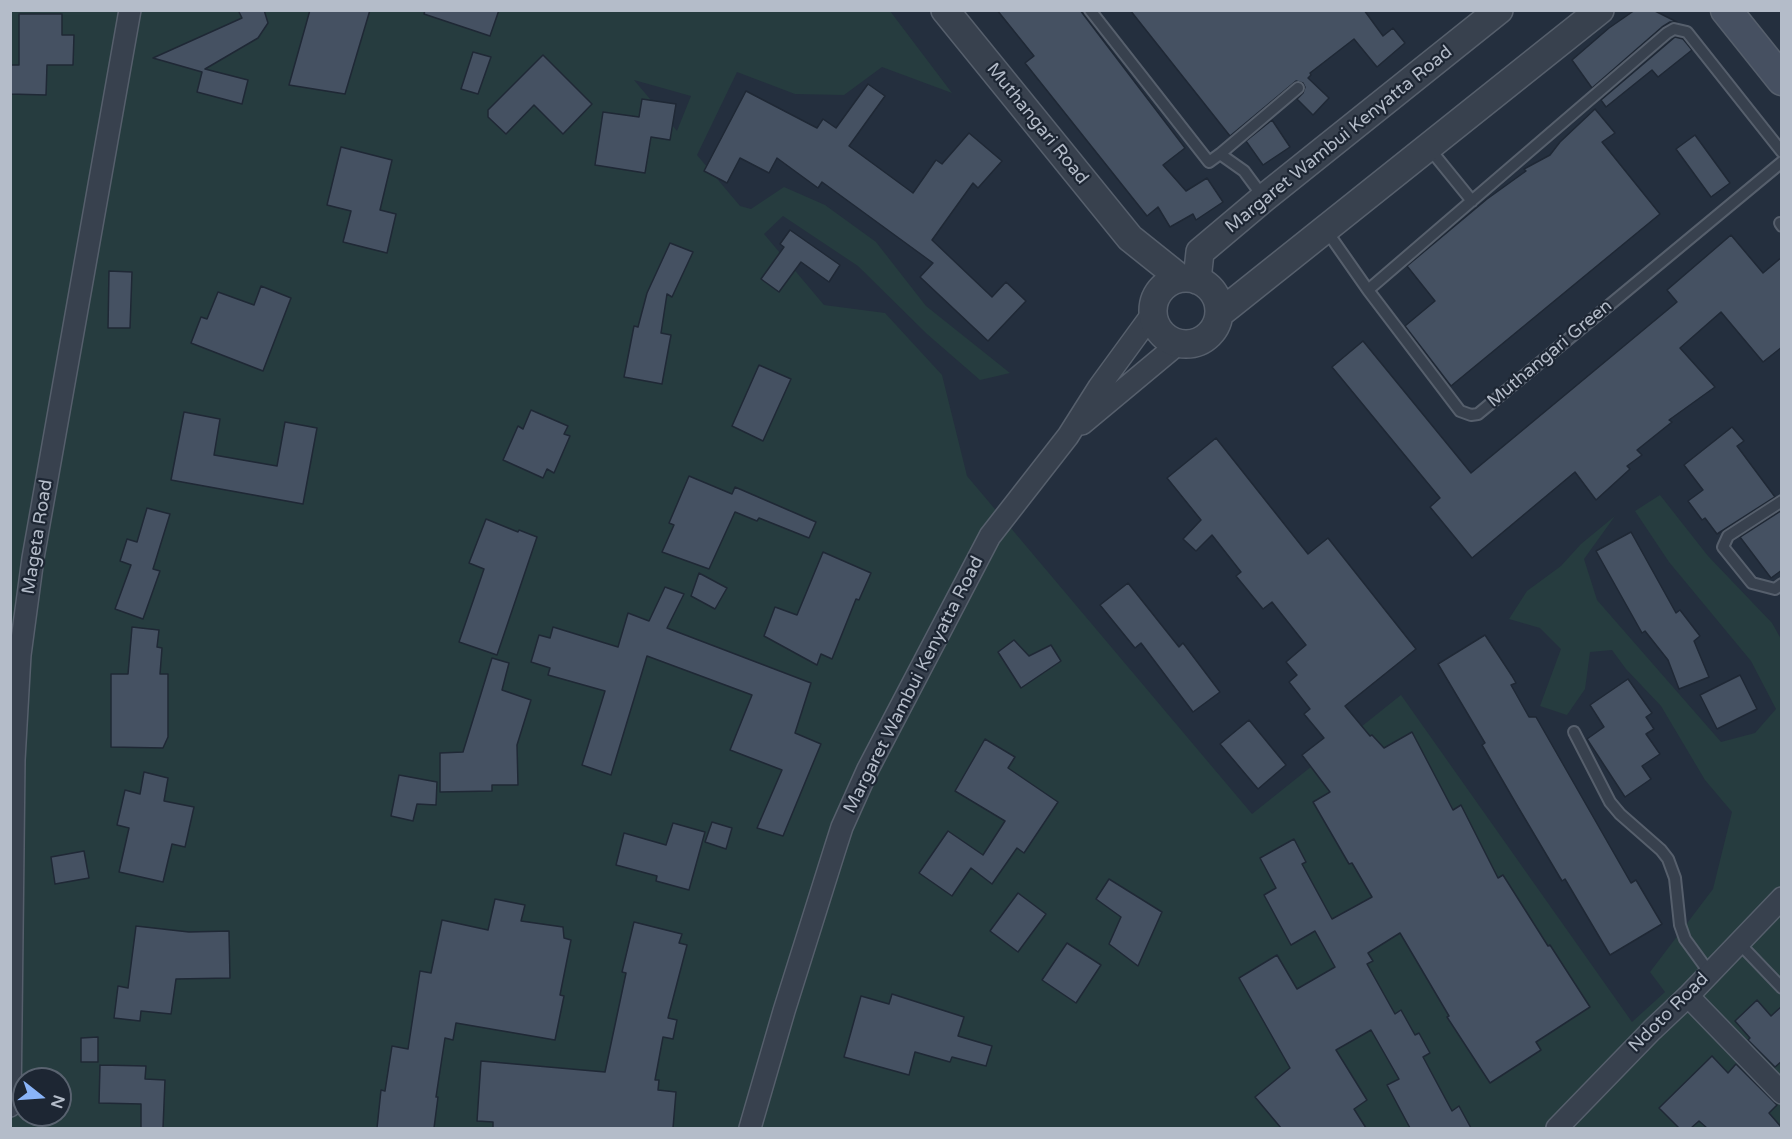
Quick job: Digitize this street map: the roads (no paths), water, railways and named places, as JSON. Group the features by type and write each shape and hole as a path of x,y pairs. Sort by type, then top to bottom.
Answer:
{"main road":[{"path":"1735,14 1782,80"}],"street":[{"name":"Mageta Road","path":"10,1106 14,760 20,656 33,558 130,10"},
{"name":"Muthangari Road","path":"945,10 1130,238 1189,279"},
{"name":"Margaret Wambui Kenyatta Road","path":"1189,279 1200,252 1499,10"},
{"path":"1219,314 1600,10"},
{"name":"Muthangari Road","path":"1130,238 1155,304"},
{"path":"1189,279 1205,284 1216,297 1219,314 1214,329 1208,336 1194,344 1178,344 1160,332 1155,323 1155,304 1167,284 1189,279"},
{"name":"Margaret Wambui Kenyatta Road","path":"750,1128 842,826 868,769 990,536 1068,436 1155,304"},
{"name":"Margaret Wambui Kenyatta Road","path":"1068,436 1178,344"},
{"name":"Ndoto Road","path":"1557,1128 1782,898"},
{"path":"1688,996 1782,1093"}],"lane":[{"path":"1090,10 1209,162 1298,88"},
{"path":"1368,290 1674,29 1687,32 1782,152"},
{"path":"1428,148 1472,201"},
{"path":"1220,154 1244,171 1264,198"},
{"name":"Muthangari Green","path":"1326,230 1368,290 1461,411 1471,416 1478,414 1782,162"},
{"path":"1782,501 1728,536 1723,547 1752,583 1775,589 1782,584"},
{"path":"1574,732 1610,802 1668,859 1675,878 1682,932 1709,972"},
{"path":"1738,942 1782,988"}]}
